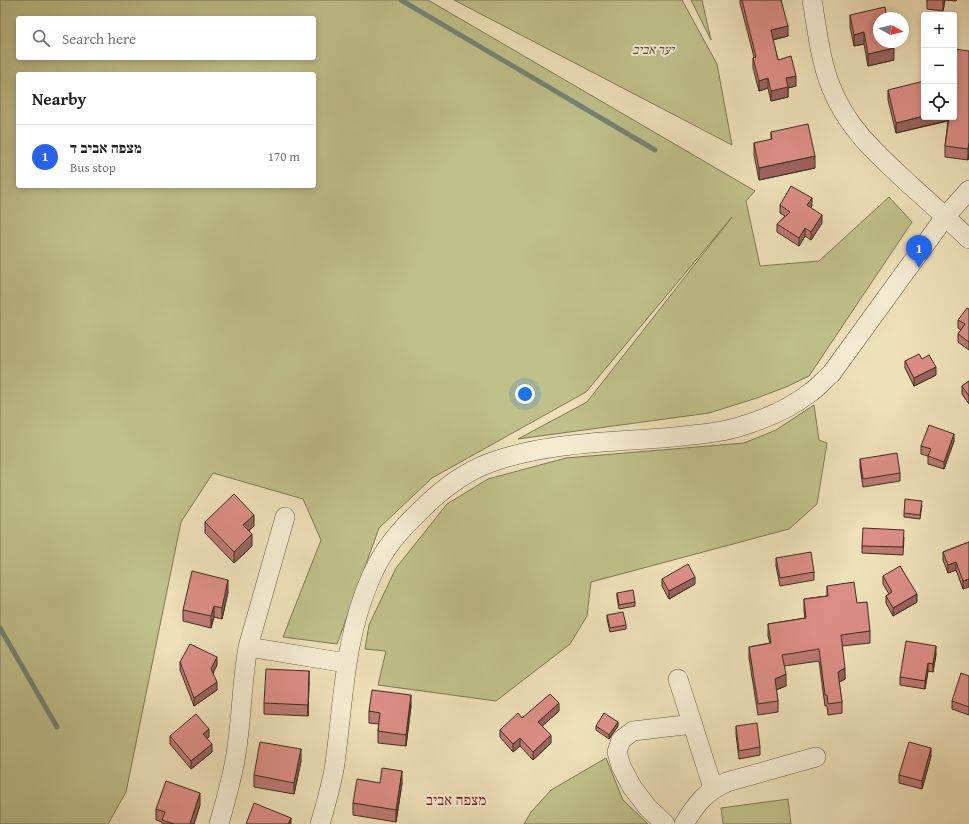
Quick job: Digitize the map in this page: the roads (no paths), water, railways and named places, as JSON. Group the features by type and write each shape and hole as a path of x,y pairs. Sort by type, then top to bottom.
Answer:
{"street":[{"path":"812,0 823,60 830,86 842,110 863,139 882,159 969,239"},
{"path":"320,824 327,802 334,764 346,663 354,624 362,598 382,554 393,538 430,500 467,474 490,462 514,454 559,446 696,435 721,431 752,423 791,405 811,392 830,374 945,217 969,190"},
{"path":"219,824 230,784 237,748 248,646 285,517"},
{"path":"248,646 346,663"},
{"path":"678,679 713,788"},
{"path":"665,824 648,808 632,787 621,766 618,752 621,740 633,731 693,724"},
{"path":"684,824 704,796 713,788 727,782 816,757"}],"waterway":[{"path":"401,0 655,150"},
{"path":"0,628 57,727"}],"place":[{"name":"מצפה אביב ד","path":"919,268"}],"district":[{"name":"מצפה אביב","path":"456,800"}],"park label":[{"name":"יער אביב","path":"653,49"}]}
